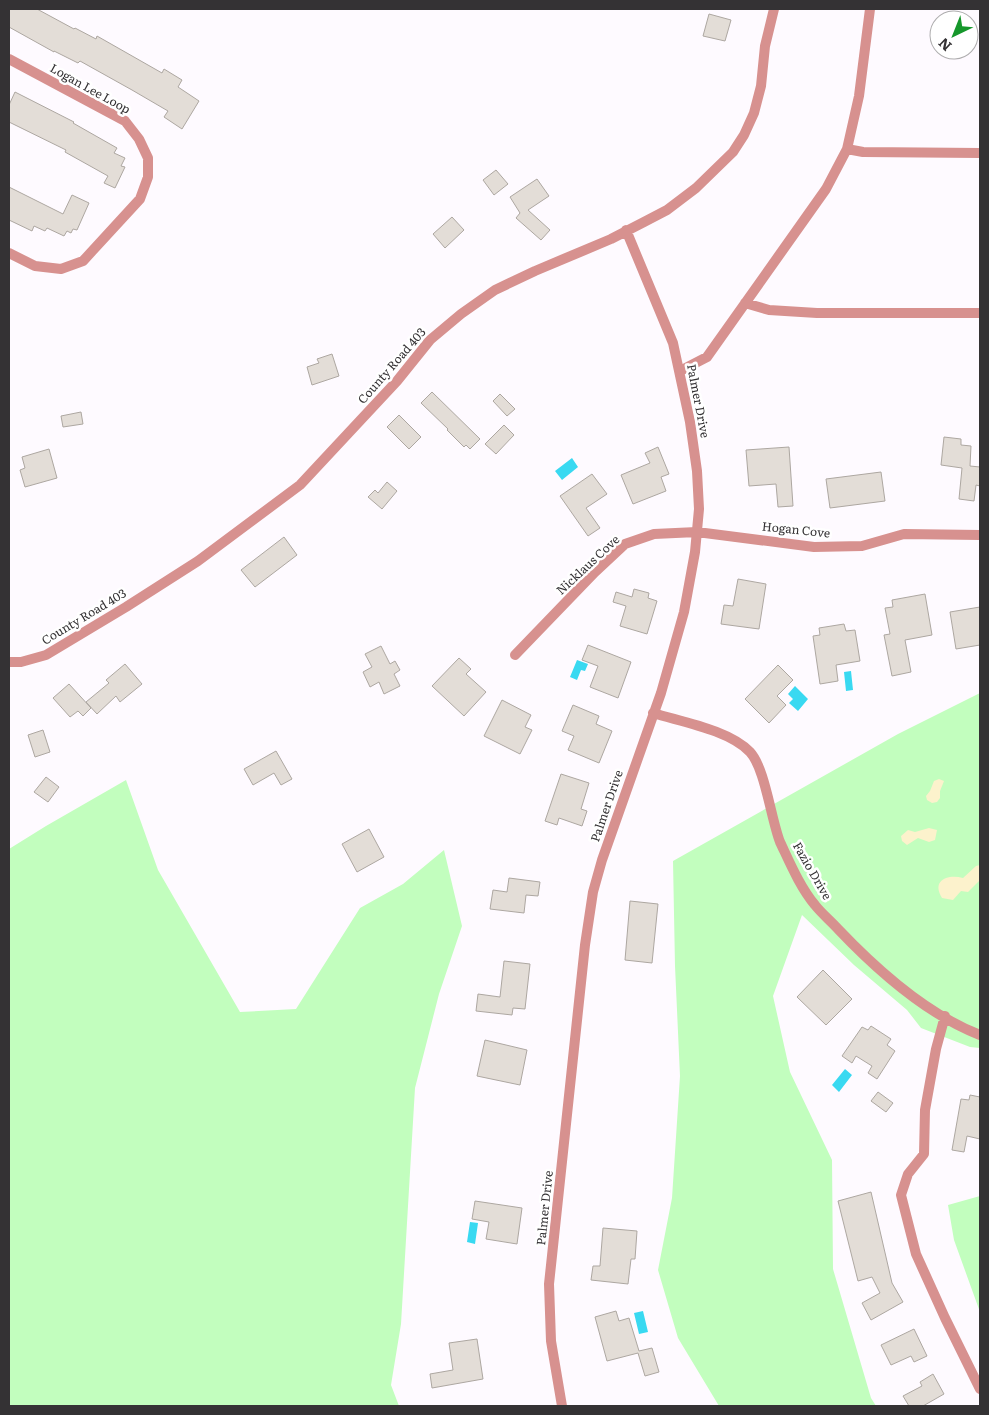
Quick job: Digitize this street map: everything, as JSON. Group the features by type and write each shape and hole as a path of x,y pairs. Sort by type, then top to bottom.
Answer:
{"street":[{"name":"County Road 403","path":"9,662 20,662 46,655 60,648 198,561 300,485 397,381 430,340 495,290 611,238 667,210 696,188 733,152 744,135 754,113 761,86 765,46 774,9"},
{"path":"680,371 707,357 826,189 847,149 859,96 870,9"},
{"name":"Logan Lee Loop","path":"9,60 125,121 139,139 148,158 148,177 140,199 83,261 60,269 35,266 9,252"},
{"path":"847,149 863,152 980,153"},
{"name":"Palmer Drive","path":"562,1406 551,1341 549,1284 585,944 593,892 602,860 661,693 684,612 699,509 690,422 680,371 670,334 626,230"},
{"path":"745,303 769,310 817,313 980,313"},
{"name":"Hogan Cove","path":"697,532 814,547 862,546 904,534 980,535"},
{"name":"Nicklaus Cove","path":"515,655 595,572 625,544 654,534 697,532"},
{"name":"Fazio Drive","path":"653,713 727,736 743,745 752,754 758,766 780,840 794,870 814,904 879,970 945,1016 980,1035"},
{"path":"945,1016 936,1049 925,1110 924,1154 908,1174 901,1195 916,1254 980,1388"}],"green space":[{"path":"980,693 980,1048 970,1047 921,1028 907,1010 854,965 802,915 773,996 790,1072 832,1160 833,1269 871,1398 876,1406 719,1406 678,1338 658,1270 672,1198 680,1076 673,861 898,734"},
{"path":"126,780 158,870 240,1012 296,1009 360,908 403,884 444,850 462,926 439,994 415,1088 401,1324 391,1385 399,1406 9,1406 9,849"},
{"path":"980,1196 980,1312 954,1240 948,1205"}],"sand":[{"path":"939,779 944,781 940,791 940,798 937,802 932,803 927,800 926,796 934,781"},
{"path":"929,828 937,830 935,840 929,842 918,838 907,845 902,841 901,836 908,830 915,832"},
{"path":"980,865 980,880 968,892 961,891 953,900 942,898 939,887 943,880 952,877 963,878 976,866"}],"water":[{"path":"572,458 578,467 562,480 555,471"},
{"path":"577,660 588,664 585,671 581,670 577,680 570,677"},
{"path":"851,671 853,690 846,691 844,672"},
{"path":"795,686 808,699 798,711 789,703 793,699 788,694"},
{"path":"845,1069 852,1075 839,1092 832,1085"},
{"path":"470,1222 478,1223 475,1244 467,1242"},
{"path":"643,1311 648,1332 639,1334 634,1313"}],"building":[{"path":"9,9 37,9 96,39 97,36 162,73 164,69 182,80 178,87 199,101 182,129 164,117 168,111 80,61 78,63 54,52 9,27"},
{"path":"709,14 731,20 725,41 703,36"},
{"path":"15,92 74,122 117,148 114,153 125,158 121,166 125,167 115,188 104,183 108,176 65,152 66,150 9,122 9,105"},
{"path":"496,170 508,184 494,195 483,180"},
{"path":"537,179 549,196 528,210 550,230 541,240 516,218 520,213 510,197"},
{"path":"9,187 63,214 72,195 89,203 77,230 73,229 71,233 67,231 64,236 47,228 45,231 34,226 32,231 9,220"},
{"path":"452,217 464,230 445,248 433,234"},
{"path":"332,354 339,376 312,385 307,367 319,363 317,359"},
{"path":"432,392 480,439 470,449 466,445 464,447 421,403"},
{"path":"500,394 515,409 507,416 493,401"},
{"path":"81,412 83,424 63,427 61,416"},
{"path":"399,415 421,437 409,449 387,427"},
{"path":"504,425 514,435 496,454 485,444"},
{"path":"944,437 961,439 961,445 971,446 970,466 980,467 980,486 976,485 974,501 959,499 962,468 941,465"},
{"path":"658,447 669,474 661,477 666,491 633,504 621,475 650,463 645,453"},
{"path":"789,447 793,506 778,507 776,484 749,486 746,450"},
{"path":"49,449 57,478 25,487 20,470 25,468 22,457"},
{"path":"881,472 885,501 830,508 826,479"},
{"path":"592,474 607,494 586,508 600,528 588,536 560,496"},
{"path":"387,482 397,491 382,509 368,497 375,490 378,493"},
{"path":"284,537 297,555 255,587 241,570"},
{"path":"738,579 766,584 759,629 721,624 724,605 733,606"},
{"path":"634,589 649,593 648,598 657,601 647,634 620,626 626,606 613,602 616,592 632,597"},
{"path":"925,594 932,635 905,640 911,672 892,676 884,635 890,634 885,608 893,607 892,600"},
{"path":"980,607 980,645 956,649 950,612"},
{"path":"844,624 846,631 855,630 860,661 836,665 838,681 820,684 813,636 820,635 819,628"},
{"path":"588,645 631,662 618,698 590,687 598,666 582,660"},
{"path":"381,646 390,664 395,661 400,670 394,674 400,686 384,694 379,682 370,687 363,672 372,667 365,654"},
{"path":"459,658 471,669 466,674 486,692 464,716 432,686"},
{"path":"125,664 142,684 120,702 116,696 97,714 86,702 109,683 106,680"},
{"path":"778,665 793,680 777,696 786,705 769,723 745,699"},
{"path":"69,684 91,708 83,716 78,711 70,717 53,698"},
{"path":"502,700 531,715 525,727 532,730 520,754 484,736"},
{"path":"573,705 599,716 596,724 612,731 599,763 568,750 574,736 562,731"},
{"path":"43,730 50,752 35,757 28,735"},
{"path":"276,751 292,779 281,785 274,773 253,785 244,769"},
{"path":"561,774 589,783 581,809 587,811 582,826 559,818 557,825 545,821"},
{"path":"46,777 59,787 48,802 34,792"},
{"path":"369,829 384,857 357,872 342,844"},
{"path":"509,878 540,882 538,896 526,895 524,913 490,909 493,890 507,892"},
{"path":"630,901 658,904 652,963 625,960"},
{"path":"504,961 530,964 525,1009 513,1008 512,1015 476,1011 478,994 500,997"},
{"path":"823,970 852,999 826,1025 797,997"},
{"path":"871,1026 891,1039 887,1045 895,1051 877,1079 868,1073 872,1066 856,1056 852,1063 842,1056 862,1027 868,1030"},
{"path":"485,1040 527,1050 520,1085 477,1076"},
{"path":"878,1092 893,1103 886,1112 871,1101"},
{"path":"970,1095 980,1097 980,1139 967,1136 964,1152 952,1150 961,1099 969,1100"},
{"path":"871,1192 892,1283 903,1302 871,1320 862,1303 880,1293 872,1277 858,1281 838,1201"},
{"path":"475,1201 522,1208 517,1244 486,1239 489,1222 472,1219"},
{"path":"603,1228 637,1231 635,1259 631,1259 628,1284 591,1280 593,1266 600,1266"},
{"path":"616,1311 619,1321 629,1318 639,1351 652,1348 659,1372 645,1376 638,1353 607,1361 595,1317"},
{"path":"914,1329 927,1356 914,1362 911,1356 891,1365 881,1345"},
{"path":"477,1339 483,1379 432,1388 430,1374 453,1370 449,1343"},
{"path":"933,1374 944,1394 923,1406 909,1406 903,1396 922,1386 920,1382"}]}
